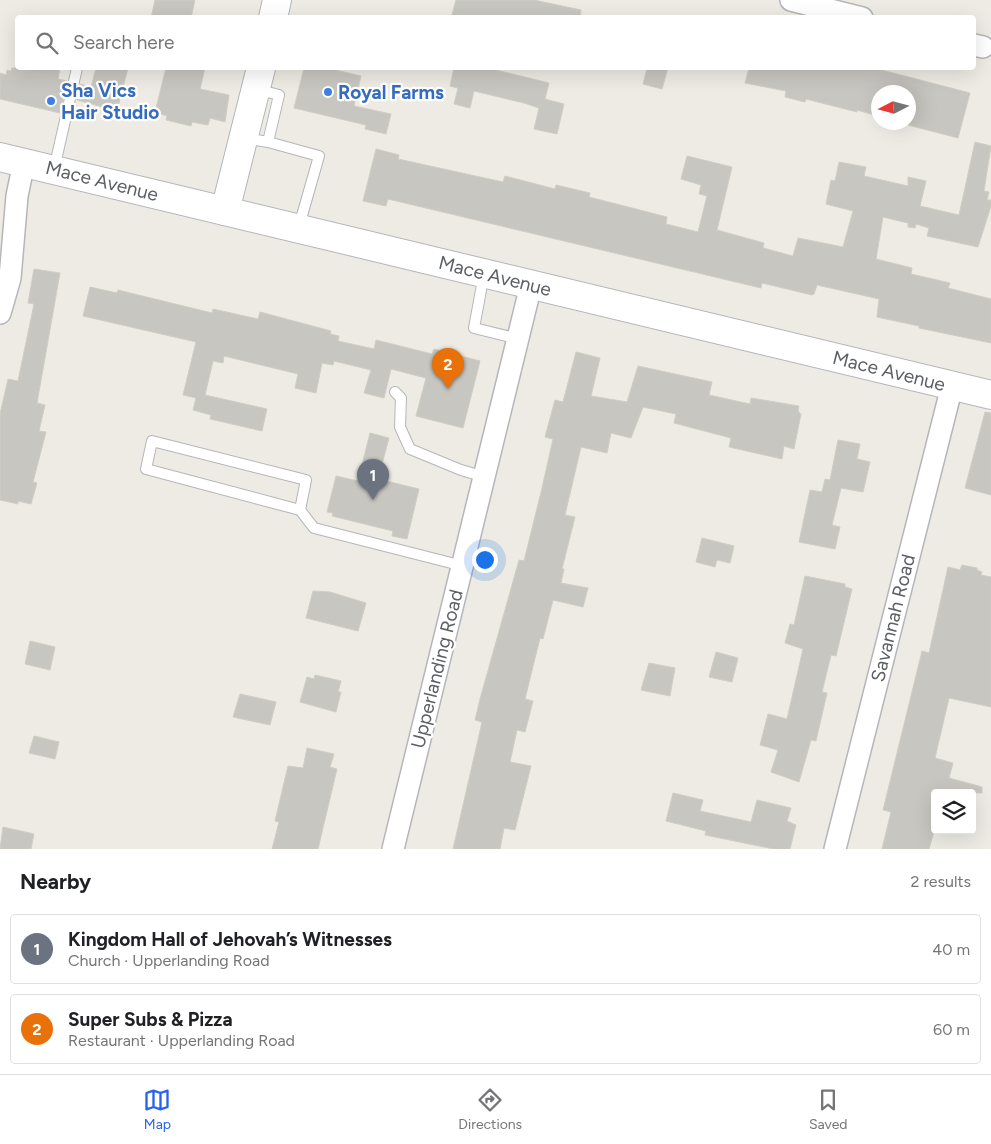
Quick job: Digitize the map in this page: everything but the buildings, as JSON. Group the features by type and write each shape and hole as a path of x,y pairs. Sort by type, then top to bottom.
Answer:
{"main road":[{"path":"274,15 277,0"},
{"path":"225,211 256,140 258,78"},
{"name":"Mace Avenue","path":"12,160 991,395"}],"street":[{"path":"791,0 850,15"},
{"path":"0,313 10,278 17,196 12,160"},
{"name":"Upperlanding Road","path":"393,849 531,285"},
{"name":"Savannah Road","path":"835,849 952,386"}],"lane":[{"path":"54,170 77,70"},
{"path":"256,140 319,156 298,228"},
{"path":"485,274 474,328 519,339"},
{"path":"395,392 401,398 400,427 410,449 461,470 485,477"},
{"path":"300,510 306,480 152,441 146,469 300,510 314,528 463,566"}],"place":[{"name":"Royal Farms","path":"328,92"},
{"name":"Sha Vics Hair Studio","path":"51,101"},
{"name":"Super Subs & Pizza","path":"448,389"},
{"name":"Kingdom Hall of Jehovah’s Witnesses","path":"373,500"}]}
